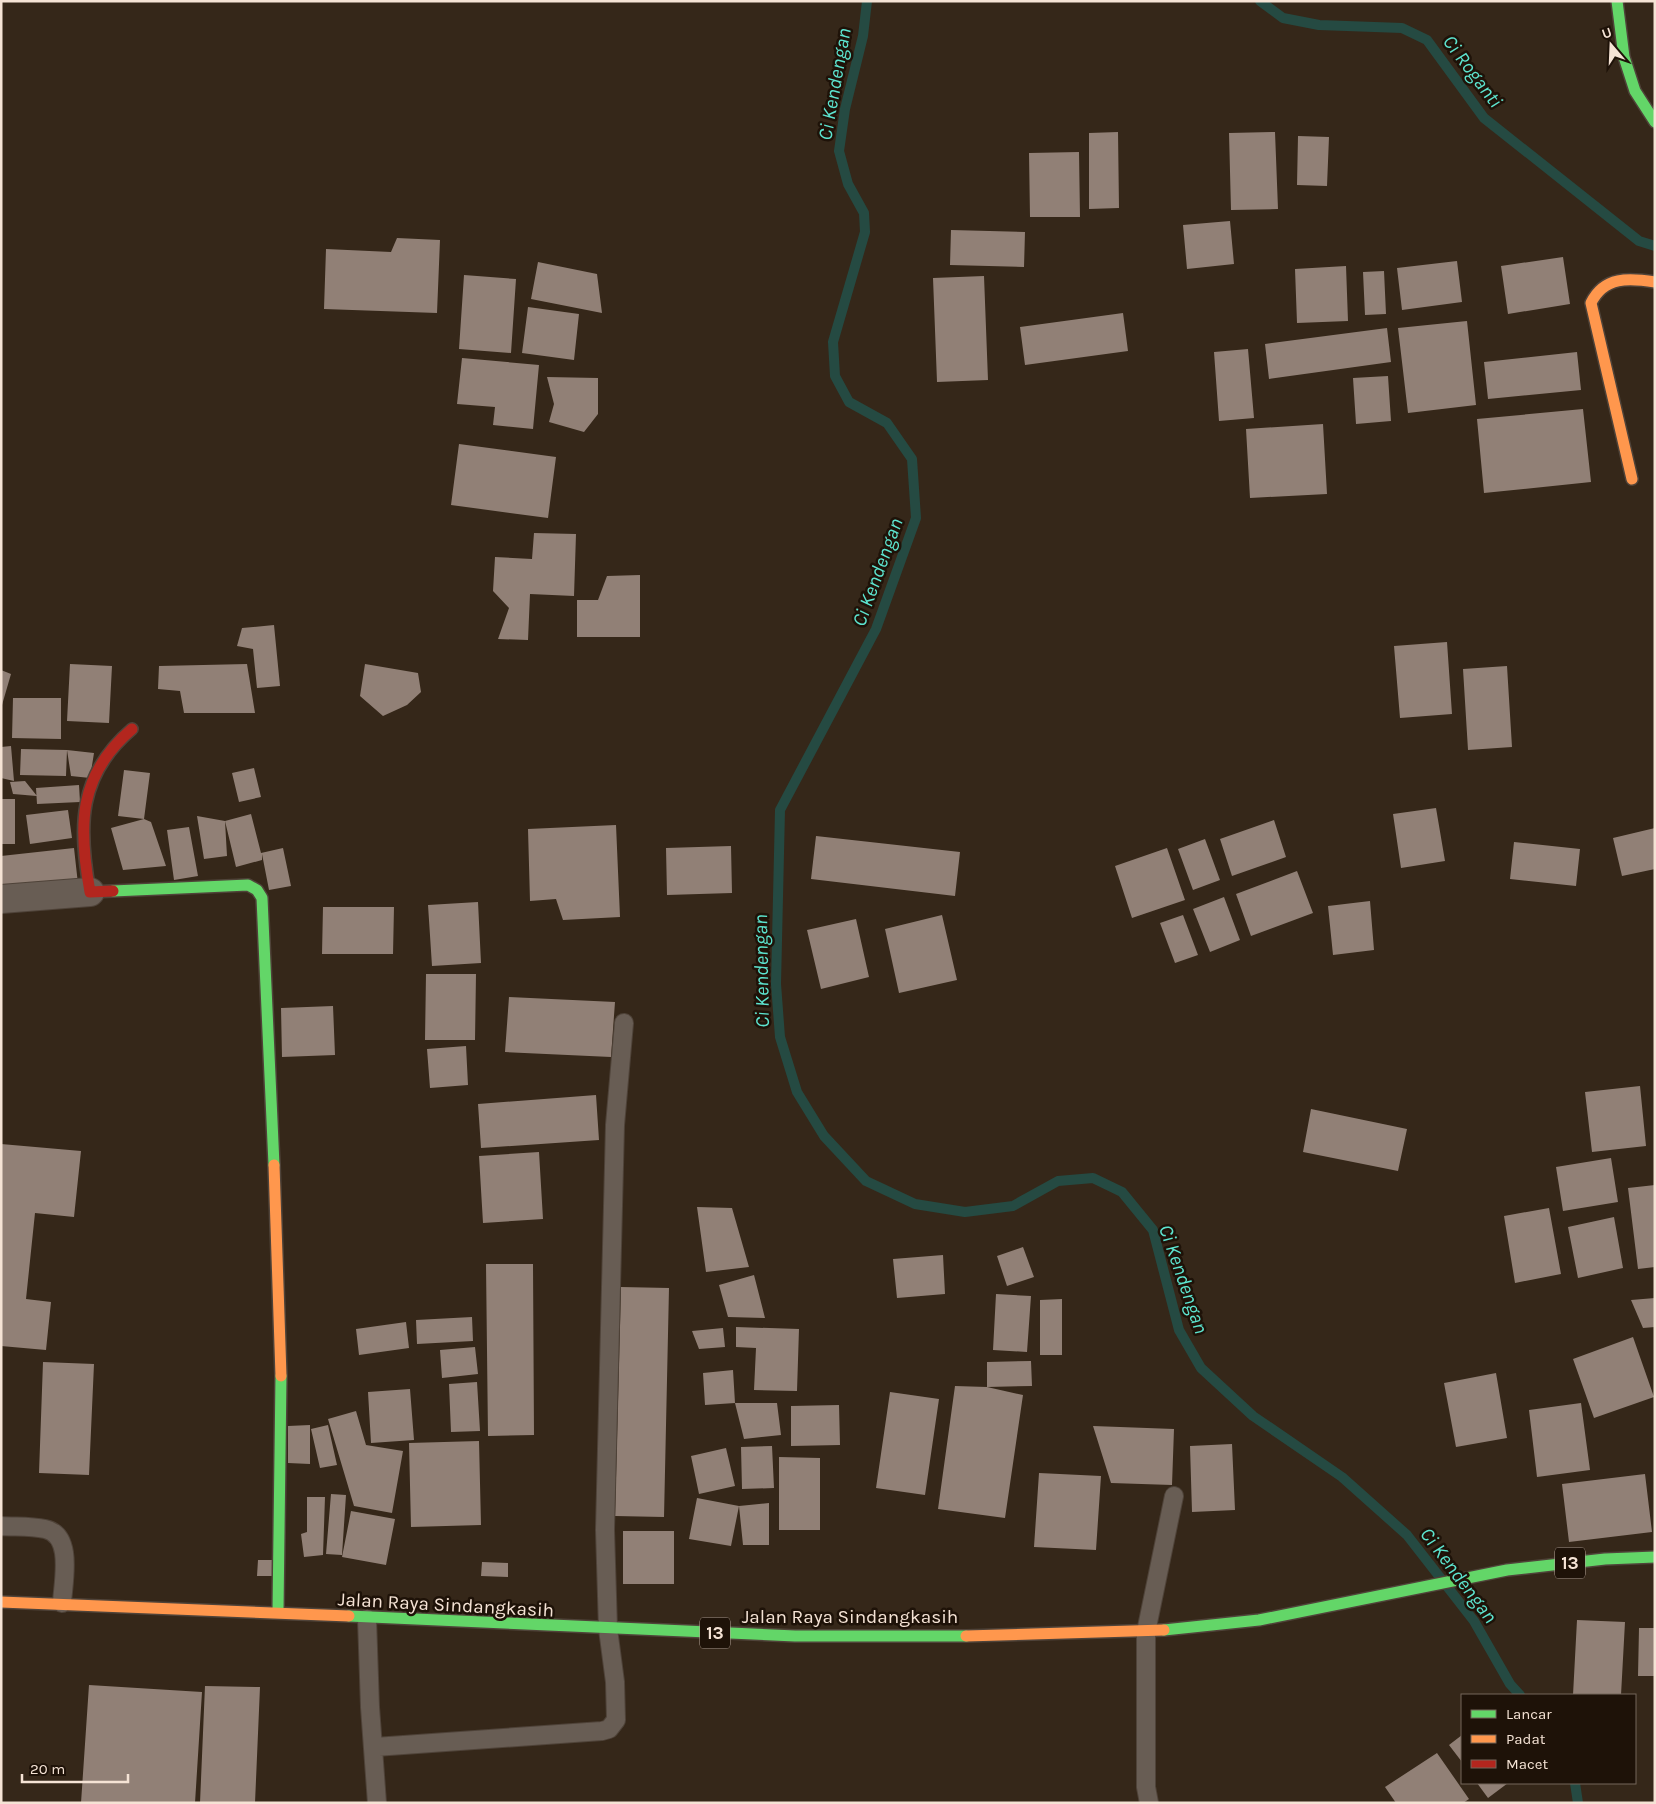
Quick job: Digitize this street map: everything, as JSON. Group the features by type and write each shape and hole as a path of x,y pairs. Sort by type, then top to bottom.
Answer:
{"main road":[{"path":"1617,1 1624,58 1635,91 1655,122"},
{"path":"1632,479 1591,303 1597,290 1608,282 1630,278 1655,282"},
{"path":"132,729 108,751 94,774 84,804 82,834 90,892 248,885 257,890 262,898 279,1261 281,1378 278,1611"},
{"name":"Jalan Raya Sindangkasih","path":"1,1602 278,1611 367,1618 798,1636 1146,1632 1264,1620 1425,1584 1526,1567 1655,1557"}],"street":[{"path":"1,899 90,892"}],"lane":[{"path":"375,1747 602,1732 610,1729 616,1720 615,1682 608,1629 605,1530 615,1135 624,1023"},
{"path":"1148,1803 1146,1787 1146,1632 1174,1496"},
{"path":"1,1526 45,1529 54,1532 61,1542 65,1560 62,1603"},
{"path":"367,1618 370,1707 375,1747 377,1803"}],"building":[{"path":"1118,132 1119,208 1089,209 1089,133"},
{"path":"1275,132 1278,209 1231,210 1229,133"},
{"path":"1298,136 1329,137 1327,186 1297,185"},
{"path":"1079,152 1080,217 1030,217 1029,153"},
{"path":"1230,221 1234,264 1187,269 1183,225"},
{"path":"951,230 1025,232 1024,267 950,265"},
{"path":"397,238 440,240 437,313 324,309 326,249 391,252"},
{"path":"1563,257 1570,304 1508,314 1501,266"},
{"path":"1457,261 1462,302 1402,310 1397,268"},
{"path":"538,262 597,274 602,313 531,299"},
{"path":"1346,266 1348,321 1297,323 1295,269"},
{"path":"1384,271 1386,314 1365,315 1363,272"},
{"path":"464,275 516,279 511,353 459,349"},
{"path":"984,276 988,380 937,382 933,278"},
{"path":"528,307 579,314 574,360 522,353"},
{"path":"1123,313 1128,351 1025,365 1020,327"},
{"path":"1467,321 1476,405 1408,413 1398,328"},
{"path":"1387,328 1391,362 1269,379 1265,344"},
{"path":"1248,349 1254,418 1219,421 1214,352"},
{"path":"1577,352 1581,390 1488,399 1484,362"},
{"path":"462,358 539,365 533,429 493,425 495,407 457,404"},
{"path":"1388,376 1391,421 1356,424 1353,378"},
{"path":"547,377 598,378 598,414 584,432 549,422 554,404"},
{"path":"1583,409 1591,482 1484,493 1477,419"},
{"path":"1323,424 1327,494 1250,498 1246,429"},
{"path":"459,444 556,457 548,518 451,505"},
{"path":"534,533 576,534 574,596 530,594 528,640 498,639 509,608 493,591 495,557 532,559"},
{"path":"640,575 640,637 577,637 577,600 598,600 607,576"},
{"path":"274,625 280,686 257,688 253,649 237,646 242,628"},
{"path":"1447,642 1452,714 1400,718 1394,646"},
{"path":"70,664 112,666 109,723 67,721"},
{"path":"247,664 255,713 184,713 180,691 158,689 159,666"},
{"path":"365,664 418,673 421,692 407,705 383,716 360,696"},
{"path":"1507,666 1512,747 1468,750 1463,669"},
{"path":"1,670 11,674 2,705 1,704"},
{"path":"13,698 61,698 61,739 12,738"},
{"path":"11,746 14,781 1,778 1,747"},
{"path":"21,749 67,750 66,776 20,775"},
{"path":"67,750 94,753 90,778 71,776"},
{"path":"254,768 261,797 239,802 232,773"},
{"path":"124,770 150,773 144,819 118,816"},
{"path":"25,781 37,796 13,794 10,782"},
{"path":"79,785 80,802 37,804 36,788"},
{"path":"1,799 15,799 15,844 1,844"},
{"path":"1436,808 1445,861 1401,868 1393,814"},
{"path":"68,810 72,838 30,844 26,815"},
{"path":"251,814 261,853 283,848 291,886 269,890 262,854 262,860 236,867 225,821"},
{"path":"197,816 225,821 227,856 204,859"},
{"path":"144,819 151,822 166,866 123,870 111,828"},
{"path":"1274,820 1286,857 1232,876 1220,839"},
{"path":"616,825 620,917 563,920 556,899 530,901 528,829"},
{"path":"189,827 198,876 174,880 167,830"},
{"path":"1655,828 1655,869 1622,876 1613,838"},
{"path":"816,836 960,852 955,896 811,879"},
{"path":"1205,839 1220,880 1193,890 1178,849"},
{"path":"1514,842 1580,849 1576,886 1510,879"},
{"path":"731,846 732,893 667,895 666,848"},
{"path":"74,848 78,884 1,892 1,856"},
{"path":"1167,848 1185,900 1132,918 1115,866"},
{"path":"1297,871 1313,913 1251,936 1236,894"},
{"path":"1224,897 1240,940 1210,952 1193,909"},
{"path":"1370,901 1374,950 1333,955 1328,906"},
{"path":"478,902 481,963 432,966 428,905"},
{"path":"323,907 394,907 393,954 322,954"},
{"path":"942,915 957,980 899,993 885,929"},
{"path":"1183,915 1198,955 1175,963 1160,923"},
{"path":"856,919 869,977 821,989 807,930"},
{"path":"426,974 476,974 475,1040 425,1040"},
{"path":"509,997 615,1002 611,1057 505,1052"},
{"path":"333,1006 335,1055 282,1057 281,1008"},
{"path":"466,1046 468,1085 430,1088 427,1049"},
{"path":"1640,1086 1646,1146 1592,1152 1585,1092"},
{"path":"596,1095 599,1140 481,1148 478,1104"},
{"path":"1311,1109 1407,1129 1398,1171 1303,1152"},
{"path":"1,1144 81,1151 74,1217 35,1213 26,1299 51,1302 46,1350 1,1346"},
{"path":"539,1152 543,1219 483,1223 479,1156"},
{"path":"1611,1158 1618,1202 1563,1211 1556,1167"},
{"path":"1655,1185 1655,1267 1638,1269 1628,1188"},
{"path":"697,1207 732,1208 749,1267 706,1272"},
{"path":"1549,1208 1561,1274 1515,1283 1504,1216"},
{"path":"1614,1217 1623,1268 1578,1278 1568,1227"},
{"path":"1023,1247 1034,1277 1007,1286 997,1256"},
{"path":"943,1255 945,1294 897,1298 893,1259"},
{"path":"486,1264 533,1264 534,1435 488,1436"},
{"path":"754,1275 765,1318 728,1317 719,1285"},
{"path":"621,1287 669,1288 664,1517 615,1516"},
{"path":"996,1294 1031,1296 1027,1352 993,1350"},
{"path":"1655,1298 1655,1327 1643,1328 1631,1300"},
{"path":"1062,1299 1062,1355 1040,1355 1040,1300"},
{"path":"472,1317 473,1341 417,1344 416,1320"},
{"path":"406,1322 409,1348 359,1355 356,1329"},
{"path":"736,1327 799,1329 797,1391 754,1390 756,1348 736,1347"},
{"path":"723,1328 725,1347 699,1349 692,1331"},
{"path":"1633,1337 1654,1397 1594,1418 1573,1359"},
{"path":"475,1347 478,1374 442,1378 440,1350"},
{"path":"1031,1361 1032,1386 987,1387 987,1362"},
{"path":"43,1362 94,1364 89,1475 39,1473"},
{"path":"733,1370 735,1403 705,1405 703,1373"},
{"path":"1496,1373 1507,1438 1456,1447 1444,1383"},
{"path":"477,1382 480,1431 451,1432 449,1384"},
{"path":"955,1386 987,1387 1023,1395 1005,1518 938,1509"},
{"path":"410,1389 414,1440 371,1443 368,1392"},
{"path":"890,1392 939,1399 925,1495 876,1488"},
{"path":"735,1403 777,1403 781,1435 744,1439"},
{"path":"1581,1403 1590,1470 1537,1477 1529,1410"},
{"path":"839,1405 840,1445 791,1446 791,1406"},
{"path":"356,1411 366,1445 403,1451 392,1513 354,1506 328,1419"},
{"path":"310,1425 310,1464 288,1463 288,1426"},
{"path":"328,1425 337,1465 320,1468 311,1429"},
{"path":"1093,1426 1174,1429 1172,1485 1111,1483"},
{"path":"479,1441 481,1525 411,1527 409,1443"},
{"path":"1232,1444 1235,1510 1192,1512 1190,1446"},
{"path":"772,1446 774,1488 742,1489 741,1447"},
{"path":"726,1448 735,1486 699,1494 691,1456"},
{"path":"779,1457 820,1458 820,1530 779,1530"},
{"path":"1039,1473 1101,1476 1096,1550 1034,1547"},
{"path":"1645,1474 1652,1532 1569,1542 1562,1484"},
{"path":"331,1494 346,1495 342,1555 326,1554"},
{"path":"307,1497 325,1497 323,1555 304,1557 301,1534 307,1532"},
{"path":"697,1498 739,1506 731,1546 689,1539"},
{"path":"769,1503 769,1545 743,1545 739,1506"},
{"path":"351,1511 395,1519 386,1565 342,1557"},
{"path":"623,1531 674,1531 674,1584 623,1584"},
{"path":"258,1560 274,1560 273,1576 257,1576"},
{"path":"482,1562 508,1563 508,1577 481,1576"},
{"path":"1577,1620 1625,1622 1621,1694 1573,1694"},
{"path":"1639,1628 1655,1628 1655,1676 1638,1676"},
{"path":"89,1685 202,1692 195,1803 81,1803"},
{"path":"205,1686 260,1687 255,1803 200,1803"},
{"path":"1461,1736 1461,1761 1449,1745"},
{"path":"1437,1753 1469,1799 1463,1803 1396,1803 1385,1787"},
{"path":"1478,1784 1507,1784 1488,1798"}],"waterway":[{"name":"Ci Kendengan","path":"867,1 863,36 845,109 839,151 848,184 864,213 865,232 833,342 835,376 849,402 887,423 912,459 916,518 876,629 780,810 776,984 780,1037 797,1092 824,1136 866,1181 915,1204 965,1212 1013,1206 1058,1181 1093,1178 1122,1192 1153,1230 1179,1330 1201,1368 1253,1416 1342,1477 1407,1535 1474,1621 1510,1684 1519,1694"},
{"name":"Ci Roganti","path":"1260,1 1283,18 1319,25 1402,28 1427,40 1484,118 1639,241 1655,246"},
{"name":"Ci Kendengan","path":"1575,1784 1578,1803"}],"traffic: fast":[{"path":"1617,1 1624,57 1635,91 1655,122"},
{"path":"113,891 248,885 257,890 262,898 274,1165"},
{"path":"278,1611 281,1376"},
{"path":"1164,1630 1259,1620 1507,1570 1605,1559 1655,1557"},
{"path":"349,1616 795,1636 966,1636"}],"traffic: slow":[{"path":"1632,479 1591,303 1596,294 1610,283 1627,280 1655,282"},
{"path":"274,1165 281,1376"},
{"path":"1,1602 349,1616"},
{"path":"966,1636 1164,1630"}],"traffic: jam":[{"path":"113,891 90,892 84,845 86,803 92,783 101,765 114,747 132,729"}]}
